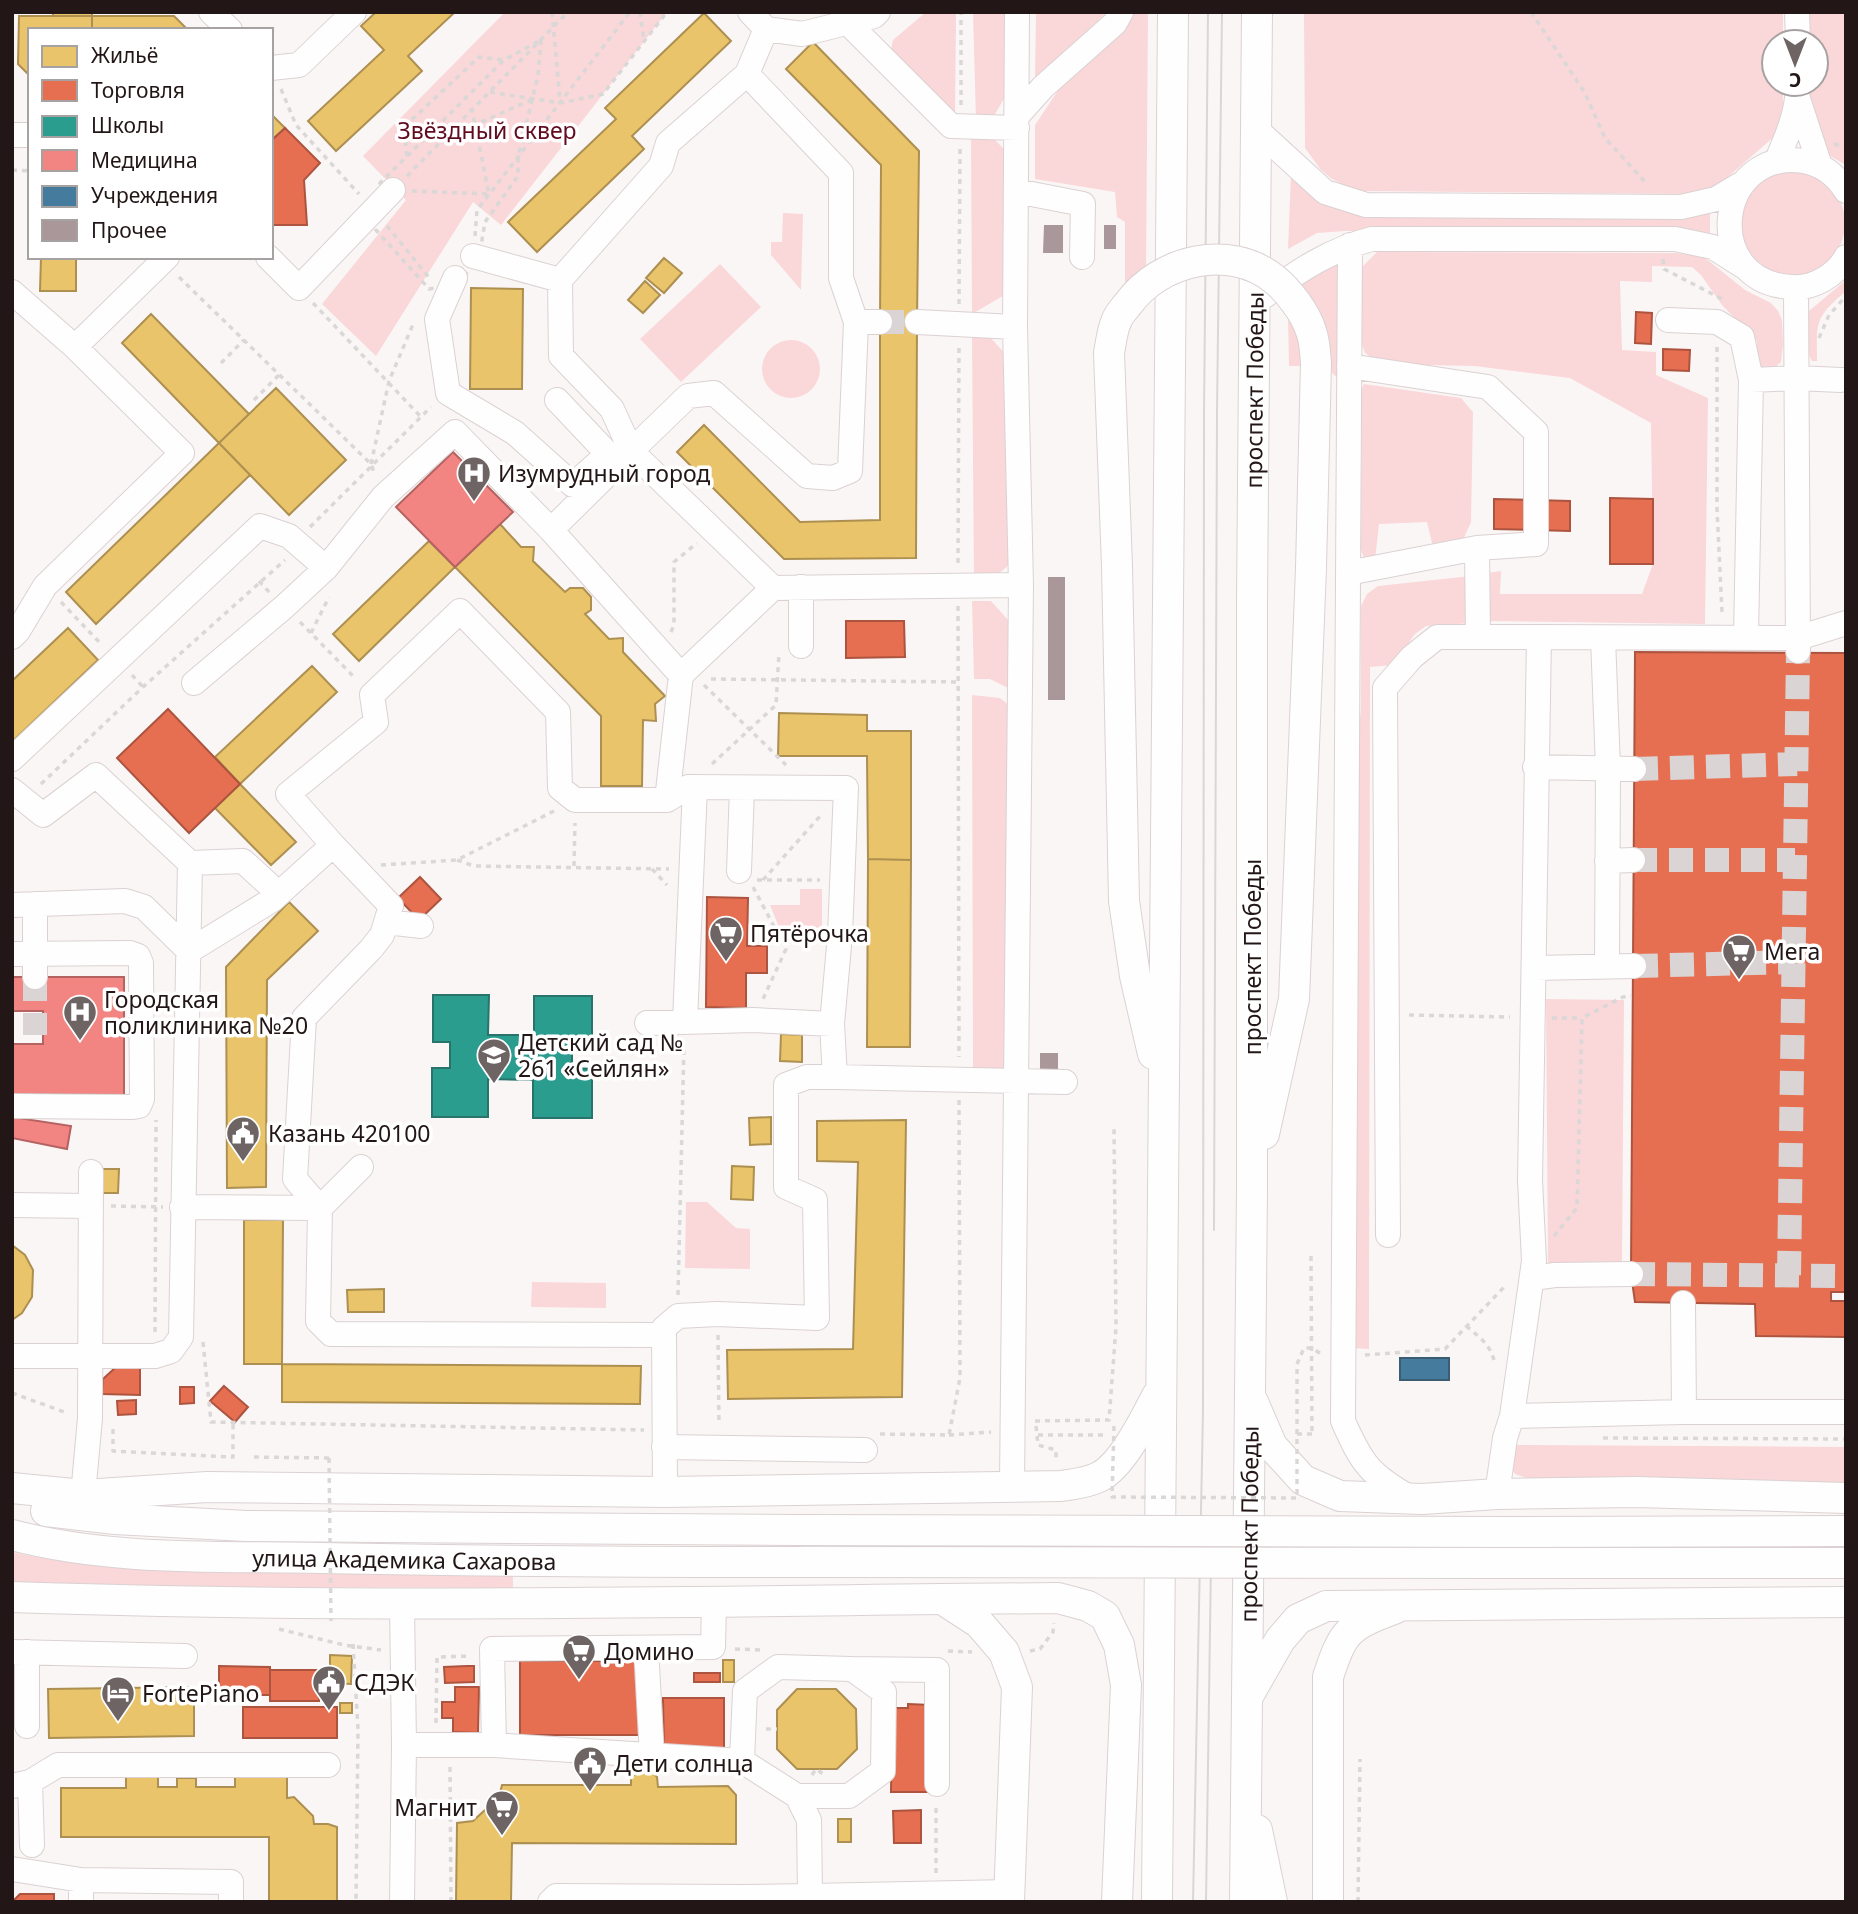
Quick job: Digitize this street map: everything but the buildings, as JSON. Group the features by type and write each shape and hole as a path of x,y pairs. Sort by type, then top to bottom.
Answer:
{"main road":[{"path":"1157,1902 1173,12"},
{"name":"проспект Победы","path":"1245,1902 1252,1189 1252,603 1257,12"},
{"path":"1164,1148 1152,1045 1135,976 1124,901 1117,566 1108,353 1116,321 1138,290 1161,272 1196,260 1223,260 1247,265 1274,279 1293,300 1311,330 1317,363 1294,999 1252,1189"},
{"path":"12,1488 83,1495 207,1487 665,1492 1061,1486 1084,1483 1102,1476 1132,1444 1161,1390"},
{"path":"1248,1392 1272,1446 1303,1480 1340,1496 1411,1499 1497,1494 1636,1492 1846,1498"},
{"path":"316,1488 450,1528"},
{"path":"12,1503 51,1512 115,1519 246,1526 797,1530 1846,1531"},
{"name":"улица Академика Сахарова","path":"12,1535 77,1548 185,1556 514,1561 1846,1563"},
{"path":"12,1597 178,1603 402,1604 1058,1598 1088,1606 1105,1616 1119,1645 1126,1685 1117,1902"},
{"path":"942,1599 979,1623 1004,1652 1017,1687 1009,1897"},
{"path":"1246,1700 1280,1640 1298,1619 1326,1605 1846,1602"},
{"path":"1328,1902 1328,1677 1338,1645 1350,1630 1370,1618 1407,1604"},
{"path":"1132,1902 1158,1775"},
{"path":"1245,1775 1272,1902"}],"street":[{"path":"273,68 299,65 354,12"},
{"path":"620,452 612,409 561,356 560,280 661,166 668,143 747,74 758,20 802,34 874,16 878,12"},
{"path":"1012,1485 1021,585 1016,327 1017,12"},
{"path":"848,23 951,126 961,126 1017,122 1043,87 1115,23 1121,12"},
{"path":"445,284 437,319 448,393 515,433 573,485 620,452 688,396 714,393 807,476 833,478 850,471 868,322 841,278 841,173 747,74"},
{"path":"1776,162 1791,126 1797,98"},
{"path":"1800,98 1820,166"},
{"path":"1255,128 1325,192 1366,205 1681,207 1716,199 1741,184 1757,170 1776,162 1791,160 1820,166 1844,186"},
{"path":"1741,184 1731,204 1728,226 1732,247 1744,266"},
{"path":"270,259 299,289 393,190"},
{"path":"1016,191 1083,204 1082,257"},
{"path":"1254,304 1302,268 1350,245 1372,239 1675,239 1713,247 1744,266 1758,279 1777,286 1796,288 1814,284 1830,276 1845,261"},
{"path":"1350,245 1343,1421 1359,1457 1383,1483 1411,1499"},
{"path":"476,257 560,280"},
{"path":"75,348 165,259"},
{"path":"1796,288 1798,645"},
{"path":"12,292 75,348 182,453 45,586 12,637"},
{"path":"1668,320 1717,322 1742,337 1751,380 1735,637"},
{"path":"918,322 1016,327"},
{"path":"1348,573 1478,548 1536,544 1536,432 1488,387 1349,366"},
{"path":"1751,380 1841,380"},
{"path":"557,400 713,530 773,588"},
{"path":"194,683 326,568 383,497 455,432 551,530 681,675 683,792 691,870 685,1021"},
{"path":"551,530 620,452"},
{"path":"12,759 260,526 289,536 326,568"},
{"path":"1478,548 1478,637"},
{"path":"681,675 773,588 1021,585"},
{"path":"790,643 801,587"},
{"path":"835,1077 832,1024 840,935 846,788 742,788 575,800 560,788 558,712 460,611 372,695 376,722 288,794 391,906 382,935 372,949 304,1018 295,1179 320,1208 318,1321 331,1334 671,1326 718,1314 817,1318 815,1200 786,1187 786,1085 807,1077 1065,1082"},
{"path":"1388,1235 1385,688 1412,657 1437,637 1735,637 1798,645 1846,623"},
{"path":"1497,1494 1505,1438 1513,1416 1534,1261 1530,1180 1539,637"},
{"path":"1603,638 1608,768 1607,965"},
{"path":"1535,767 1634,769"},
{"path":"18,795 43,815 96,775 190,863 243,861 279,894"},
{"path":"738,871 742,788"},
{"path":"189,951 279,894 333,845"},
{"path":"1607,861 1633,860"},
{"path":"12,1356 155,1356 171,1351 181,1337 190,863"},
{"path":"12,1106 133,1107 139,1106 142,1099 141,963 138,956 131,953 28,961 24,904 125,901 144,907 189,951"},
{"path":"387,922 421,926"},
{"path":"1535,968 1634,966"},
{"path":"647,1023 753,1020 832,1024"},
{"path":"182,1206 320,1208 361,1167"},
{"path":"83,1495 92,1357 91,1172"},
{"path":"12,1205 90,1206"},
{"path":"1533,1279 1555,1275 1631,1274"},
{"path":"1683,1303 1684,1412"},
{"path":"665,1492 664,1438 671,1326"},
{"path":"1513,1416 1846,1412"},
{"path":"664,1438 866,1441"},
{"path":"494,1745 492,1649 713,1647 714,1602"},
{"path":"402,1604 402,1902"},
{"path":"646,1648 652,1756"},
{"path":"27,1726 20,1652 185,1656"},
{"path":"742,1761 745,1691 778,1667 937,1670 936,1784"},
{"path":"797,1796 849,1796 883,1771 884,1692 852,1669"},
{"path":"404,1745 494,1745 742,1761 797,1796 809,1820 810,1896"},
{"path":"32,1845 21,1784 58,1765 328,1765"},
{"path":"12,1869 81,1891 231,1882 231,1902"},
{"path":"550,1902 556,1896 741,1899 936,1893 1009,1897"}],"path":[{"path":"552,12 560,103"},
{"path":"393,190 568,12"},
{"path":"477,210 630,12"},
{"path":"640,12 644,42"},
{"path":"489,92 560,103 603,94 667,12"},
{"path":"949,1435 960,1378 957,682 961,12"},
{"path":"1531,12 1585,93 1605,138 1651,189"},
{"path":"273,70 296,125 374,209 432,282 458,284 476,257 485,222 518,176 518,157 538,76 541,40"},
{"path":"445,284 376,229 374,209 380,183 504,60 541,40"},
{"path":"407,156 404,127 479,57 504,60"},
{"path":"443,139 533,99"},
{"path":"472,110 489,194"},
{"path":"393,190 489,194"},
{"path":"1662,253 1664,269 1717,296 1717,509 1735,637"},
{"path":"165,259 371,464"},
{"path":"299,289 420,416"},
{"path":"371,464 389,381 419,312"},
{"path":"221,363 244,340"},
{"path":"254,400 279,375"},
{"path":"18,795 302,546 307,529 420,416 448,393"},
{"path":"661,653 674,625 674,562 713,530"},
{"path":"259,581 372,695"},
{"path":"45,586 143,688"},
{"path":"683,792 776,705 778,680 790,643"},
{"path":"810,789 698,679 957,682"},
{"path":"763,880 846,788"},
{"path":"355,867 457,860 575,800 574,866"},
{"path":"457,860 474,866 691,870"},
{"path":"753,1020 786,949 749,879 843,880"},
{"path":"780,934 840,935"},
{"path":"1386,1014 1582,1018"},
{"path":"671,1326 685,1021"},
{"path":"155,1356 156,1111"},
{"path":"1108,1420 1116,1326 1114,1128"},
{"path":"90,1206 182,1206"},
{"path":"1297,1434 1312,1434 1311,1256"},
{"path":"718,1314 719,1431"},
{"path":"1466,1326 1483,1340 1493,1353 1497,1373"},
{"path":"181,1337 204,1342 211,1422 664,1438"},
{"path":"1029,1432 1035,1421 1108,1420 1114,1426 1112,1497 1297,1498 1297,1364 1304,1348 1312,1348 1321,1354"},
{"path":"12,1393 60,1412 113,1419 113,1451 233,1457 233,1423"},
{"path":"866,1441 1003,1431"},
{"path":"1056,1470 1056,1450 1038,1445 1038,1435 1114,1435"},
{"path":"1598,1438 1846,1439"},
{"path":"254,1457 329,1458 331,1620"},
{"path":"1023,1652 1040,1649 1053,1632 1054,1621"},
{"path":"268,1627 344,1645 353,1644 382,1650"},
{"path":"353,1644 358,1729 355,1902"},
{"path":"437,1657 434,1718 450,1763 451,1902"},
{"path":"1359,1902 1360,1759"},
{"path":"936,1784 936,1893"}],"green space":[{"name":"Звёздный сквер","path":"505,12 667,12 501,225 473,202 376,356 322,304 406,200 363,156"},
{"path":"926,12 956,12 955,119 889,60 893,40"},
{"path":"973,12 1013,12 1013,83 991,121 976,121"},
{"path":"1036,12 1107,12 1035,80"},
{"path":"1134,12 1148,12 1146,271 1125,291 1125,222 1117,217 1115,192 1035,179 1035,125 1059,89 1121,34"},
{"path":"1304,12 1783,12 1783,28 1760,28 1760,98 1783,98 1783,129 1713,190 1694,194 1356,191 1321,170 1305,148"},
{"path":"1809,12 1846,12 1846,165 1828,155 1809,127 1809,98 1830,98 1830,28 1809,28"},
{"path":"971,133 989,134 1010,155 1008,293 972,314"},
{"path":"1793,171 1813,175 1830,186 1841,203 1845,223 1841,243 1830,260 1813,271 1793,275 1773,271 1756,260 1745,243 1741,223 1745,203 1756,186 1773,175"},
{"path":"1291,174 1334,207 1369,216 1710,211 1710,233 1345,231 1317,233 1288,249"},
{"path":"783,213 803,214 801,290 771,255 771,242 782,242"},
{"path":"1377,252 1676,253 1704,257 1745,290 1771,303 1782,320 1781,362 1774,368 1763,369 1757,358 1757,341 1722,305 1701,275 1692,267 1652,266 1652,282 1620,281 1622,350 1656,352 1656,375 1708,398 1705,624 1488,621 1487,573 1501,571 1500,594 1642,594 1653,564 1651,423 1570,378 1475,366 1381,364 1365,353 1359,336 1362,267"},
{"path":"720,264 761,307 681,382 640,339"},
{"path":"1338,264 1340,380 1324,366 1289,366 1288,316 1304,276"},
{"path":"1846,280 1846,291 1828,308 1820,321 1817,361 1812,361 1808,353 1809,311"},
{"path":"972,336 989,336 1009,358 1010,564 991,580 974,581"},
{"path":"791,340 802,342 815,353 820,369 818,380 807,393 791,398 780,396 767,385 762,369 764,358 775,345"},
{"path":"1364,384 1461,398 1473,412 1471,522 1463,540 1440,548 1432,543 1427,522 1379,524 1375,560 1365,560 1361,550"},
{"path":"1471,576 1472,623 1426,626 1415,634 1393,665 1370,667 1369,1349 1352,1348 1353,779 1361,710 1361,606 1367,594 1378,586"},
{"path":"972,601 991,601 1009,621 1010,689 990,679 974,679"},
{"path":"972,695 1000,698 1010,706 1009,1075 973,1075"},
{"path":"800,889 822,889 822,932 781,932 770,905 800,905"},
{"path":"1546,999 1624,1000 1622,1263 1548,1263"},
{"path":"686,1202 707,1202 736,1228 750,1229 750,1269 685,1268"},
{"path":"532,1282 606,1283 606,1308 531,1307"},
{"path":"1507,1445 1846,1447 1846,1485 1533,1480 1515,1474 1504,1455"},
{"path":"12,1552 107,1567 171,1571 513,1575 513,1588 12,1586"}],"tunnel":[{"path":"880,322 917,322"},
{"path":"1789,1275 1798,653"},
{"path":"1634,769 1797,764"},
{"path":"1633,860 1795,860"},
{"path":"1634,966 1794,962"},
{"path":"35,977 35,1035"},
{"path":"1631,1274 1846,1276"}],"tram line":[{"path":"1193,1902 1203,1412 1204,413 1208,12"},
{"path":"1214,1230 1217,412 1222,12"},
{"path":"1206,1902 1211,1562"}],"place":[{"name":"Изумрудный город","path":"474,503"},
{"name":"Пятёрочка","path":"726,963"},
{"name":"Мега","path":"1739,981"},
{"name":"Городская поликлиника №20","path":"80,1042"},
{"name":"Детский сад № 261 «Сейлян»","path":"494,1085"},
{"name":"Казань 420100","path":"243,1163"},
{"name":"Домино","path":"579,1681"},
{"name":"СДЭК","path":"329,1712"},
{"name":"FortePiano","path":"118,1723"},
{"name":"Дети солнца","path":"590,1793"},
{"name":"Магнит","path":"502,1837"}]}
